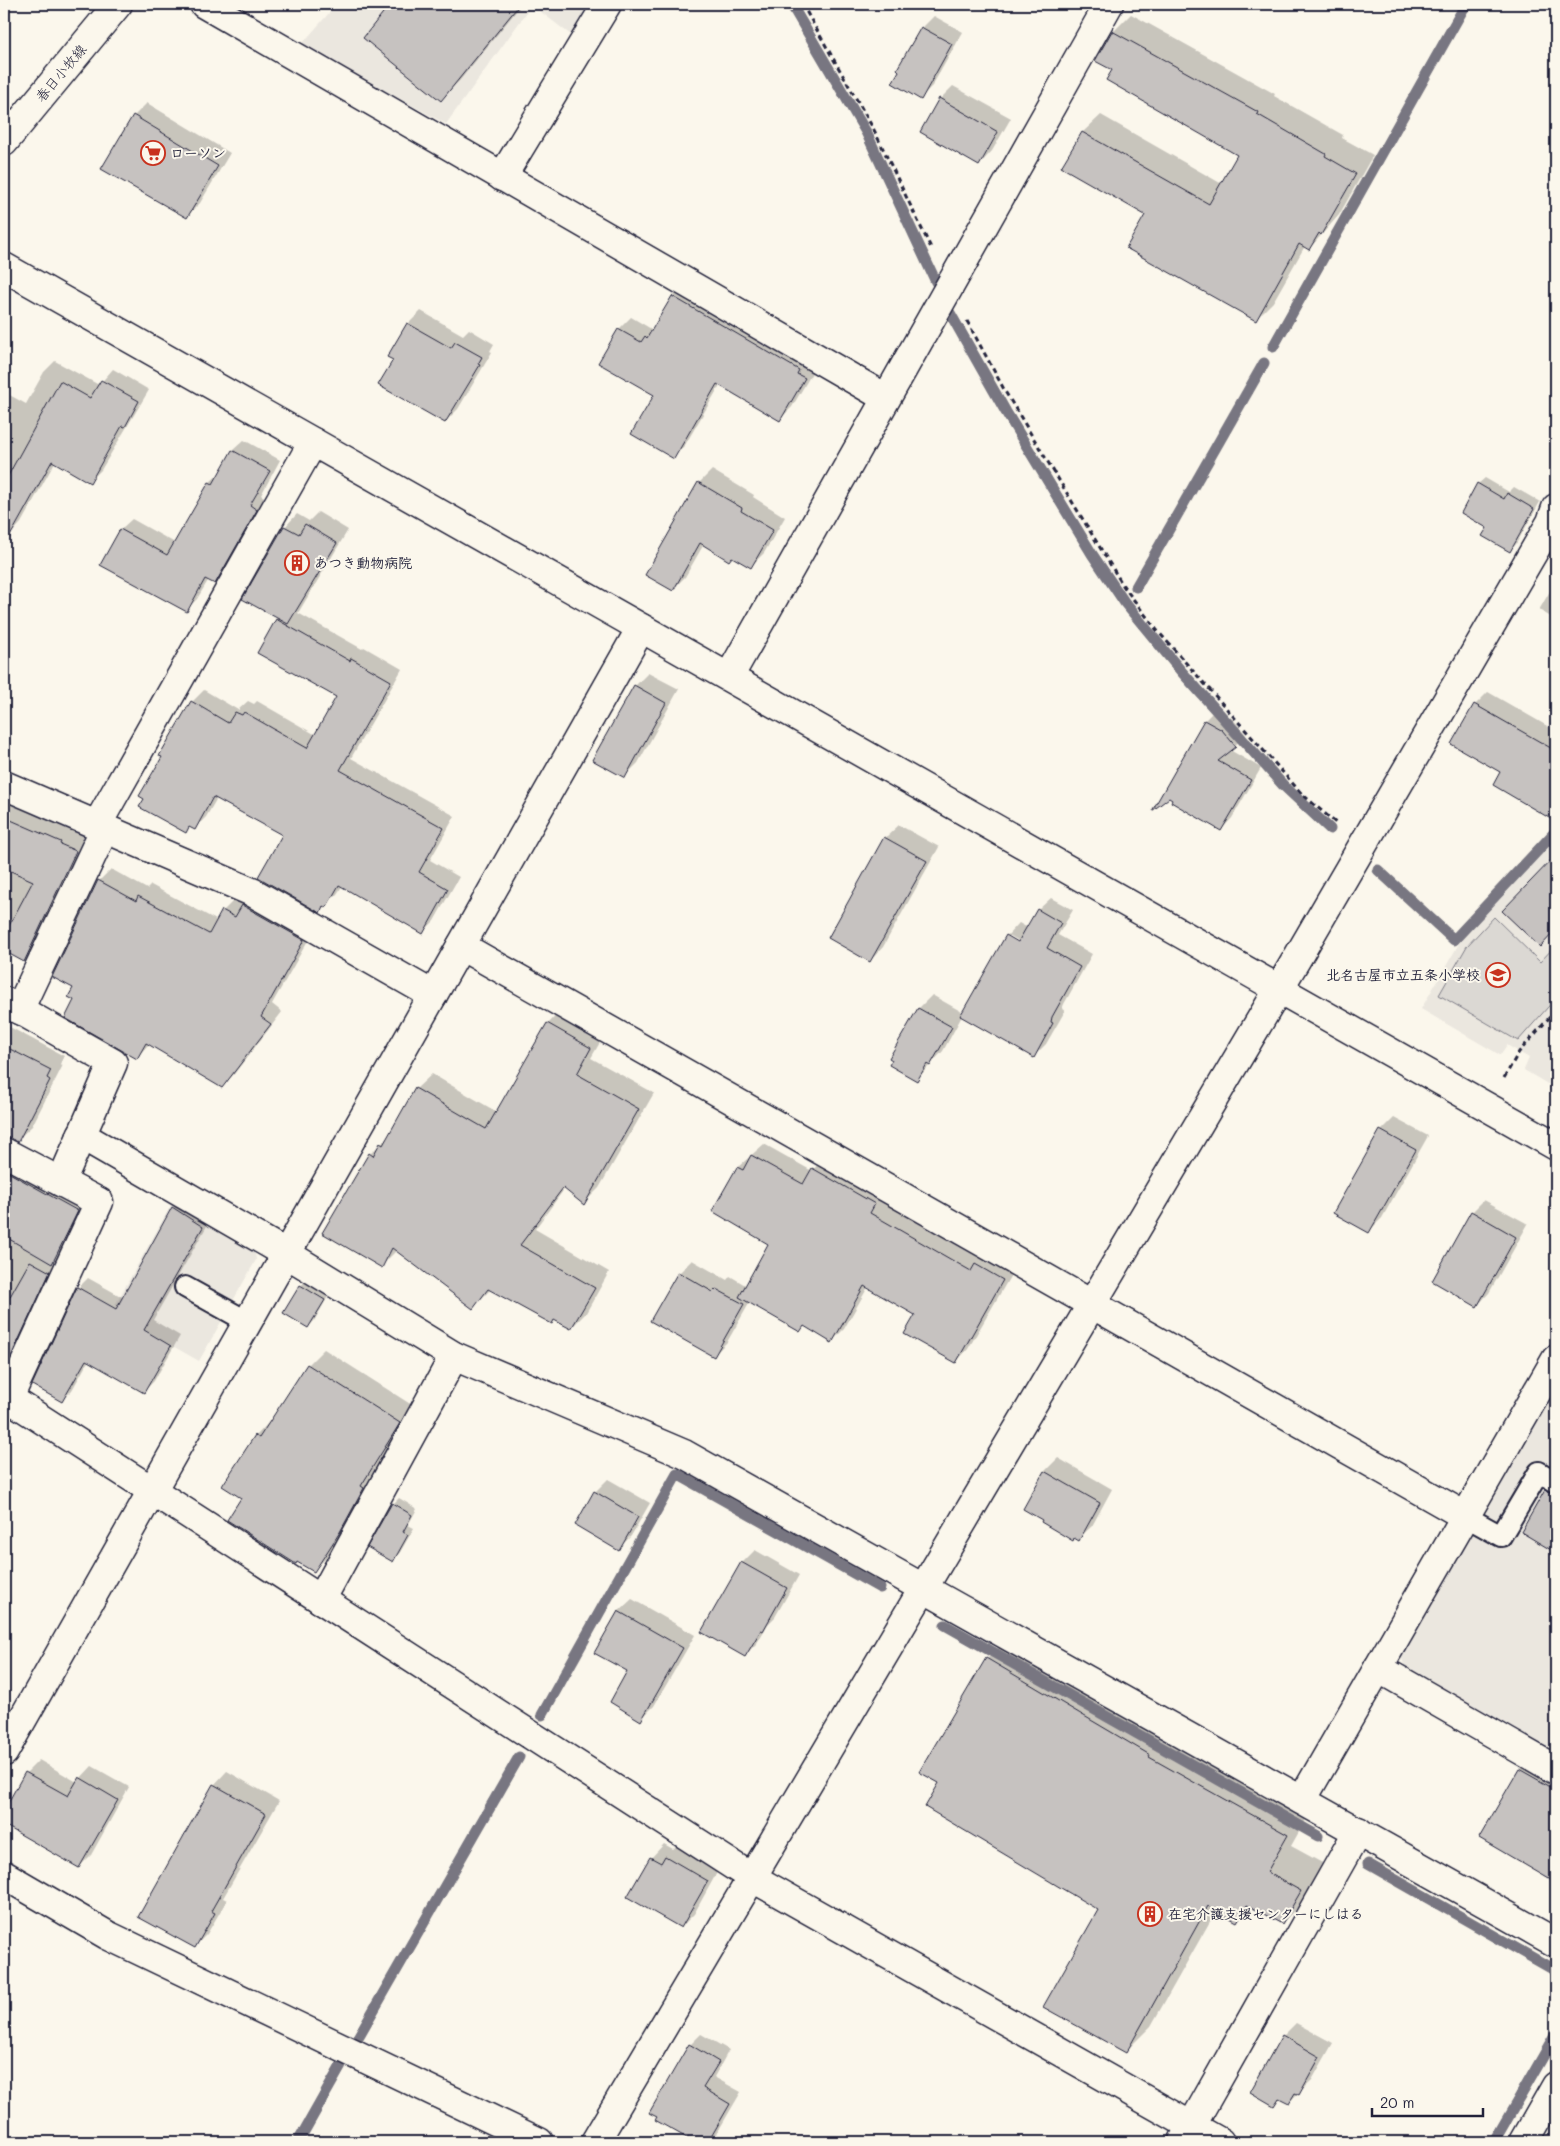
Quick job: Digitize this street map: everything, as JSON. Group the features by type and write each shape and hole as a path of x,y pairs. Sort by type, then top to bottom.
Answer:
{"street":[{"name":"春日小牧線","path":"4,142 118,4"},
{"path":"204,4 886,398"},
{"path":"502,177 607,4"},
{"path":"728,677 1109,4"},
{"path":"4,267 1556,1146"},
{"path":"61,1182 113,1063 12,1006 101,827 313,442"},
{"path":"595,2142 1279,989 1551,522 1556,508"},
{"path":"4,1752 642,628"},
{"path":"4,785 252,892 434,995"},
{"path":"461,946 1466,1516"},
{"path":"81,1135 286,1254 454,1356 684,1454 1556,1942"},
{"path":"4,1152 99,1202 6,1396 751,1877 1187,2134 1220,2142"},
{"path":"321,1600 454,1356"},
{"path":"1302,1800 1556,1359"},
{"path":"1378,1668 1556,1770"},
{"path":"1187,2134 1358,1831"},
{"path":"4,1875 107,1935 539,2142"},
{"path":"1524,2142 1556,2086"}],"lane":[{"path":"185,1287 248,1322"},
{"path":"1466,1516 1501,1536 1539,1472 1556,1482"}],"path":[{"path":"802,4 873,128 949,287 1006,394 1124,587 1156,629 1302,794 1362,846"},
{"path":"1504,1078 1519,1052 1556,1010"}],"shaded area":[{"path":"337,4 589,4 571,35 532,5 446,124 301,45"},
{"name":"北名古屋市立五条小学校","path":"1556,839 1556,1089 1524,1070 1529,1058 1507,1045 1500,1055 1421,1009 1460,942"},
{"path":"1494,917 1540,962 1556,945 1556,998 1518,1041 1439,995 1467,946"},
{"path":"174,1200 254,1246 256,1260 199,1361 115,1313 118,1307 115,1305"},
{"path":"1556,1385 1556,1753 1405,1667 1400,1654"},
{"path":"1556,2117 1556,2142 1542,2142"}],"building":[{"path":"390,4 520,4 441,101 363,38"},
{"path":"921,27 952,44 921,100 892,83 899,71 897,69"},
{"path":"1112,31 1258,112 1257,114 1326,154 1325,156 1356,174 1321,235 1319,233 1309,250 1299,244 1256,321 1126,248 1145,215 1061,167 1082,132 1209,204 1237,155 1106,80 1112,70 1095,61"},
{"path":"939,98 998,132 979,166 920,132"},
{"name":"ローソン","path":"133,115 218,166 187,218 101,169"},
{"path":"672,296 799,370 797,374 805,378 780,421 717,384 674,459 631,434 654,395 598,363 618,329 641,342 645,336 647,338"},
{"path":"407,323 451,348 455,342 482,357 478,364 480,365 445,423 378,385 393,360 387,357"},
{"path":"101,380 139,401 125,427 122,426 90,483 52,461 4,547 4,483 60,381 90,398"},
{"path":"232,450 270,471 250,505 257,510 215,584 205,579 187,612 100,565 120,529 167,555 209,482 213,484"},
{"path":"698,482 742,508 741,511 773,530 751,568 732,557 729,561 700,543 673,591 645,575"},
{"path":"1477,483 1504,499 1507,493 1534,509 1510,552 1482,536 1487,528 1461,513"},
{"name":"あつき動物病院","path":"305,524 337,543 288,624 242,599 284,526 299,534"},
{"path":"276,619 350,661 351,658 391,681 340,770 444,828 419,872 448,889 423,934 339,885 326,908 323,906 320,913 258,877 282,835 213,797 195,830 189,827 186,833 139,807 144,799 139,796 162,757 159,756 191,701 228,723 235,712 242,715 244,712 307,748 336,697 257,653"},
{"path":"634,685 666,703 625,778 592,760"},
{"path":"1474,704 1556,751 1556,822 1493,785 1500,772 1451,744"},
{"path":"1204,720 1222,730 1236,747 1218,761 1251,780 1221,831 1171,802 1172,800 1169,798 1152,811"},
{"path":"4,817 61,842 60,844 76,851 24,962 4,951 4,935 33,881 4,868"},
{"path":"884,837 927,861 870,962 828,938"},
{"path":"1556,855 1556,930 1540,947 1502,911"},
{"path":"98,880 136,901 138,896 209,934 222,910 235,917 242,905 304,940 261,1017 271,1024 222,1088 146,1043 137,1059 65,1018 74,1000 68,997 73,988 52,977"},
{"path":"1037,909 1061,923 1047,948 1080,967 1052,1017 1051,1022 1053,1023 1034,1058 960,1016 1006,935 1018,942"},
{"path":"918,1008 952,1027 930,1066 927,1064 917,1081 889,1065 892,1060 889,1058"},
{"path":"547,1023 591,1048 577,1074 639,1109 584,1205 563,1188 520,1245 595,1288 571,1329 554,1320 552,1324 488,1289 473,1309 392,1248 382,1268 322,1233 369,1153 373,1156 380,1143 383,1145 415,1088 486,1129"},
{"path":"4,1046 51,1070 47,1078 50,1080 18,1142 4,1136"},
{"path":"1380,1130 1416,1150 1369,1233 1333,1213"},
{"path":"751,1155 803,1184 812,1168 875,1204 870,1213 971,1271 975,1264 1003,1280 956,1363 904,1334 915,1315 864,1286 832,1343 804,1326 800,1332 739,1297 768,1244 712,1211 737,1167 743,1170"},
{"path":"4,1170 78,1211 52,1264 4,1236"},
{"path":"172,1207 203,1227 144,1330 171,1346 144,1393 86,1360 62,1402 32,1385 77,1287 116,1309"},
{"path":"1471,1211 1516,1237 1477,1307 1432,1281"},
{"path":"30,1261 50,1272 8,1363 4,1360 4,1307"},
{"path":"678,1272 713,1292 716,1289 744,1304 714,1357 650,1321"},
{"path":"300,1285 325,1300 308,1328 283,1313"},
{"path":"307,1364 400,1423 361,1486 364,1488 340,1532 314,1572 297,1562 296,1564 227,1520 241,1498 222,1486 255,1435 259,1438"},
{"path":"1044,1471 1100,1503 1079,1541 1074,1538 1073,1541 1023,1509"},
{"path":"1545,1490 1556,1494 1556,1553 1521,1532"},
{"path":"594,1491 638,1517 619,1551 575,1525"},
{"path":"392,1503 412,1515 403,1532 408,1535 393,1562 367,1547"},
{"path":"741,1562 787,1588 763,1631 761,1630 745,1657 701,1632"},
{"path":"618,1611 683,1648 641,1721 610,1702 627,1671 594,1653"},
{"path":"986,1658 1150,1755 1149,1757 1288,1835 1267,1872 1301,1891 1282,1924 1247,1905 1237,1922 1208,1906 1126,2053 1043,2007 1098,1910 925,1807 939,1783 919,1772"},
{"path":"1519,1769 1556,1790 1556,1883 1479,1838"},
{"path":"25,1772 68,1796 79,1777 118,1800 79,1868 4,1825 4,1810"},
{"path":"213,1784 266,1814 211,1911 215,1913 195,1948 138,1917"},
{"path":"665,1856 708,1881 681,1928 627,1897 650,1857 661,1863"},
{"path":"1282,2035 1320,2057 1299,2095 1295,2093 1289,2103 1279,2098 1274,2106 1250,2092"},
{"path":"689,2044 719,2062 703,2088 730,2104 708,2142 694,2142 655,2120 657,2117 649,2113"}],"waterway":[{"path":"791,4 866,132 936,282"},
{"path":"1273,347 1466,4"},
{"path":"950,313 1006,412 1092,554 1125,603 1181,671 1283,785 1330,829"},
{"path":"1136,587 1264,363"},
{"path":"1378,870 1454,940 1556,831"},
{"path":"542,1715 677,1474 880,1588"},
{"path":"945,1625 1318,1836"},
{"path":"357,2039 519,1757"},
{"path":"1368,1864 1556,1971"},
{"path":"1494,2142 1556,2034"},
{"path":"298,2142 341,2066"}],"place":[{"name":"ローソン","path":"153,153"},
{"name":"あつき動物病院","path":"297,563"},
{"name":"北名古屋市立五条小学校","path":"1498,975"},
{"name":"在宅介護支援センターにしはる","path":"1150,1914"}]}
